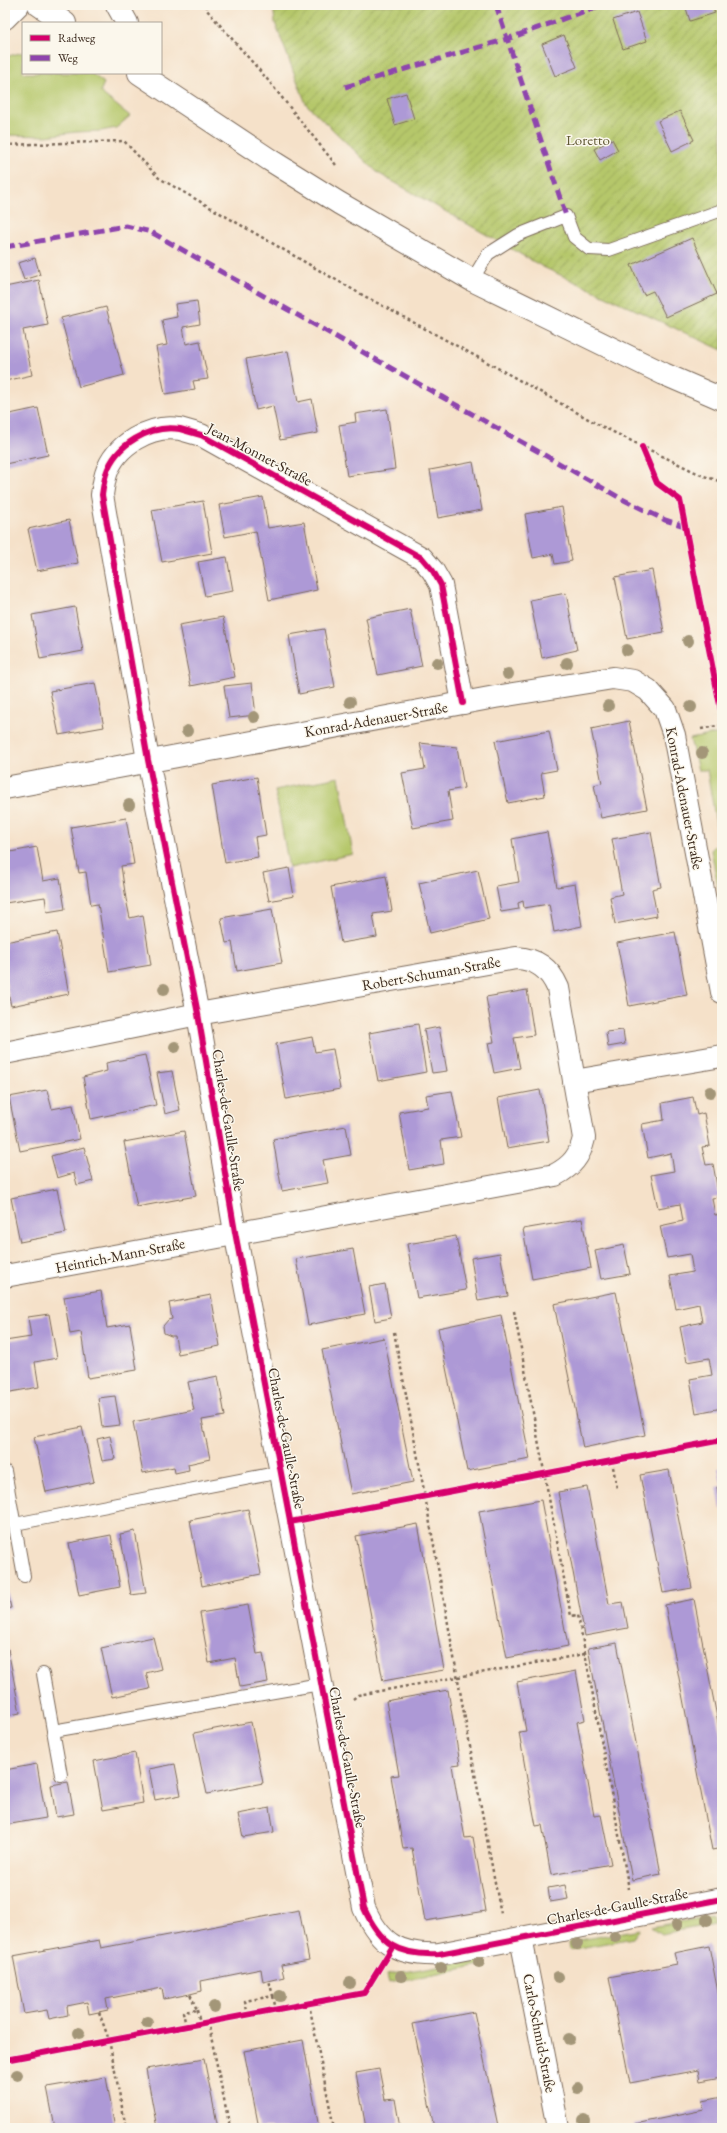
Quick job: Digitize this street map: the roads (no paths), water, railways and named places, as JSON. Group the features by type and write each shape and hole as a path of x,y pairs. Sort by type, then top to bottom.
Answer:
{"street":[{"path":"5,18 18,5"},
{"path":"39,5 64,22"},
{"path":"117,5 126,22"},
{"path":"142,74 161,81 270,160 338,203 472,280 664,374 722,399"},
{"name":"Jean-Monnet-Straße","path":"148,760 102,495 106,473 118,453 135,438 156,430 178,429 200,435 422,558 433,571 441,585 463,703"},
{"name":"Konrad-Adenauer-Straße","path":"5,788 148,760 463,703 613,678 633,681 648,690 665,709 674,735 722,992"},
{"name":"Charles-de-Gaulle-Straße","path":"148,760 198,1014 235,1232 320,1684 364,1908 372,1925 392,1946 420,1955 439,1954 722,1899"},
{"name":"Robert-Schuman-Straße","path":"198,1014 516,958 527,958 547,969 554,978 558,988 584,1138 581,1150 575,1160 566,1169 555,1174 235,1232"},
{"path":"5,1053 198,1014"},
{"path":"574,1081 722,1056"},
{"name":"Heinrich-Mann-Straße","path":"5,1276 235,1232"},
{"name":"Carlo-Schmid-Straße","path":"521,1938 558,2128"}],"lane":[{"path":"472,280 488,254 518,235 566,216 574,237 589,249 609,250 722,210"},
{"path":"5,1471 24,1576"},
{"path":"15,1524 281,1472"},
{"path":"43,1674 61,1775"},
{"path":"53,1731 320,1684"}],"park label":[{"name":"Loretto","path":"588,139"}]}
